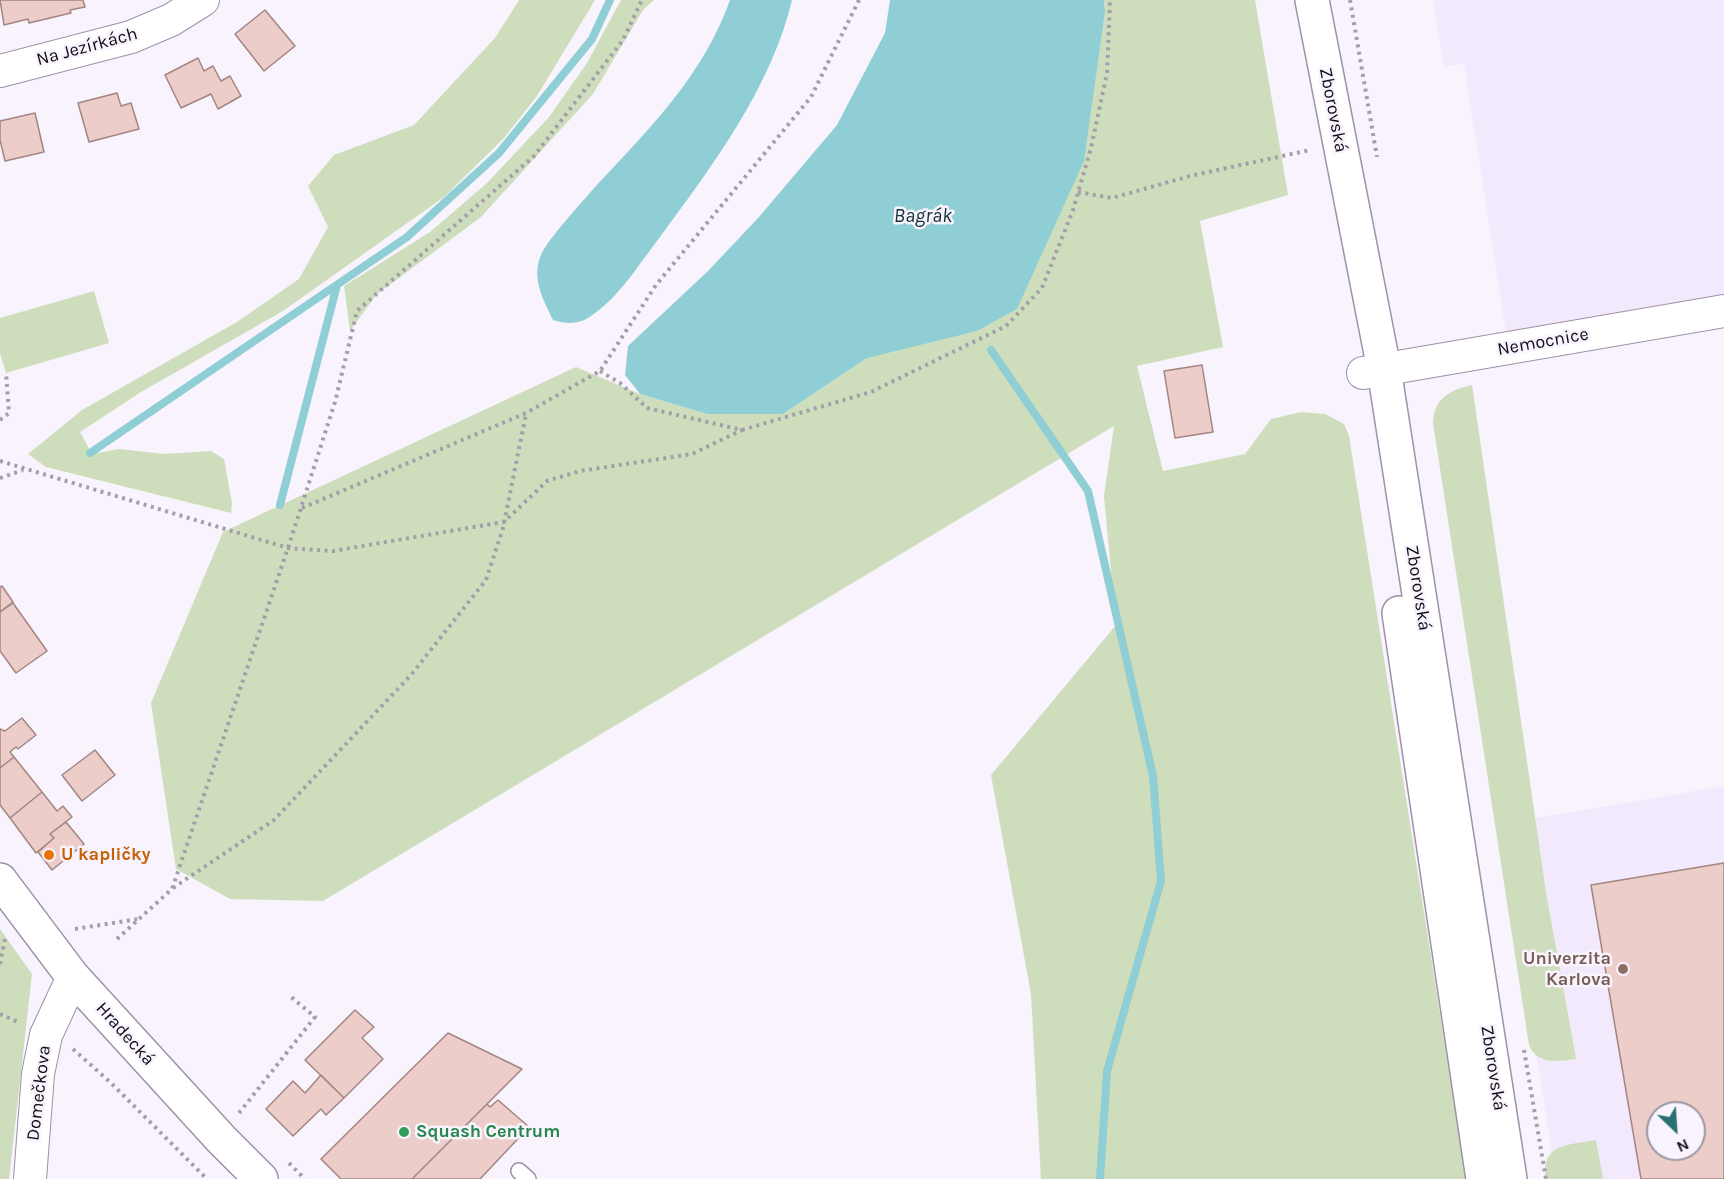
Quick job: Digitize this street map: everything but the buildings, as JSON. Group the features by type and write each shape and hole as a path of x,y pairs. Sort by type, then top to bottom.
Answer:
{"street":[{"name":"Na Jezírkách","path":"0,71 131,37 171,20 203,0"},
{"name":"Zborovská","path":"1307,0 1329,146 1373,371 1483,1179"},
{"name":"Zborovská","path":"1312,0 1510,1179"},
{"name":"Nemocnice","path":"1373,371 1724,311"},
{"name":"Hradecká","path":"0,880 73,977 216,1134 261,1179"},
{"name":"Domečkova","path":"30,1179 38,1074 46,1035 73,977"}],"path":[{"path":"172,889 301,509 335,402 357,311 534,156 623,40 642,0"},
{"path":"301,509 526,413 600,371 656,285 811,97 859,0"},
{"path":"0,461 288,549 333,550 504,522 547,481 580,471 692,454 742,430 871,392 1006,326 1042,288 1078,192 1107,73 1110,0"},
{"path":"1350,0 1378,164"},
{"path":"1078,192 1112,198 1190,176 1329,146"},
{"path":"600,371 620,383 647,408 742,430"},
{"path":"0,420 9,413 6,373"},
{"path":"117,939 172,889 274,820 411,675 486,580 504,522 526,413"},
{"path":"0,478 24,470"},
{"path":"43,935 139,918"},
{"path":"0,964 2,940 8,933"},
{"path":"216,1134 240,1113 315,1017 290,996"},
{"path":"46,1035 69,1045 95,1068 207,1179"}],"shaded area":[{"path":"1433,0 1724,0 1724,297 1506,333 1464,64 1444,66"},
{"name":"Univerzita Karlova","path":"1724,786 1724,1179 1556,1179 1500,824"}],"green space":[{"path":"519,0 595,0 537,96 504,138 444,197 283,311 141,392 80,432 92,454 119,449 164,454 211,451 224,459 232,503 231,513 46,467 28,454 82,410 237,322 299,279 328,227 308,186 334,155 414,125 495,38"},
{"path":"621,0 654,0 643,10 593,94 481,217 376,295 350,331 344,286 430,232 487,183 549,117 587,63"},
{"path":"1104,0 1255,0 1288,195 1200,221 1223,347 1137,366 1163,471 1245,454 1271,419 1301,412 1325,414 1344,424 1349,436 1466,1179 1041,1179 1031,994 991,775 1116,625 1104,496 1114,426 323,901 230,899 176,869 151,703 223,532 576,367 640,394 707,414 783,414 867,358 1105,7"},
{"path":"94,291 109,343 6,373 0,353 0,318"},
{"path":"1472,385 1546,892 1576,1059 1549,1061 1533,1052 1529,1045 1433,423 1436,407 1445,396"},
{"path":"0,929 32,974 9,1179 0,1179"},
{"path":"1596,1140 1603,1179 1546,1179 1545,1167 1552,1152 1567,1145"}],"water":[{"path":"730,0 792,0 770,65 754,96 698,185 619,291 601,308 582,321 572,323 553,320 542,296 538,280 537,272 541,255 574,211 673,100 705,53"},
{"name":"Bagrák","path":"890,0 1104,0 1105,11 1084,161 1017,309 977,331 867,358 783,414 707,414 640,394 625,375 628,346 708,271 759,217 837,125 885,33"}],"waterway":[{"path":"90,453 407,237 499,153 592,39 610,0"},
{"path":"280,505 337,285"},
{"path":"991,350 1088,491 1153,776 1161,881 1107,1071 1100,1179"}],"place":[{"name":"U kapličky","path":"49,855"},
{"name":"Univerzita Karlova","path":"1623,969"},
{"name":"Squash Centrum","path":"404,1132"}]}
